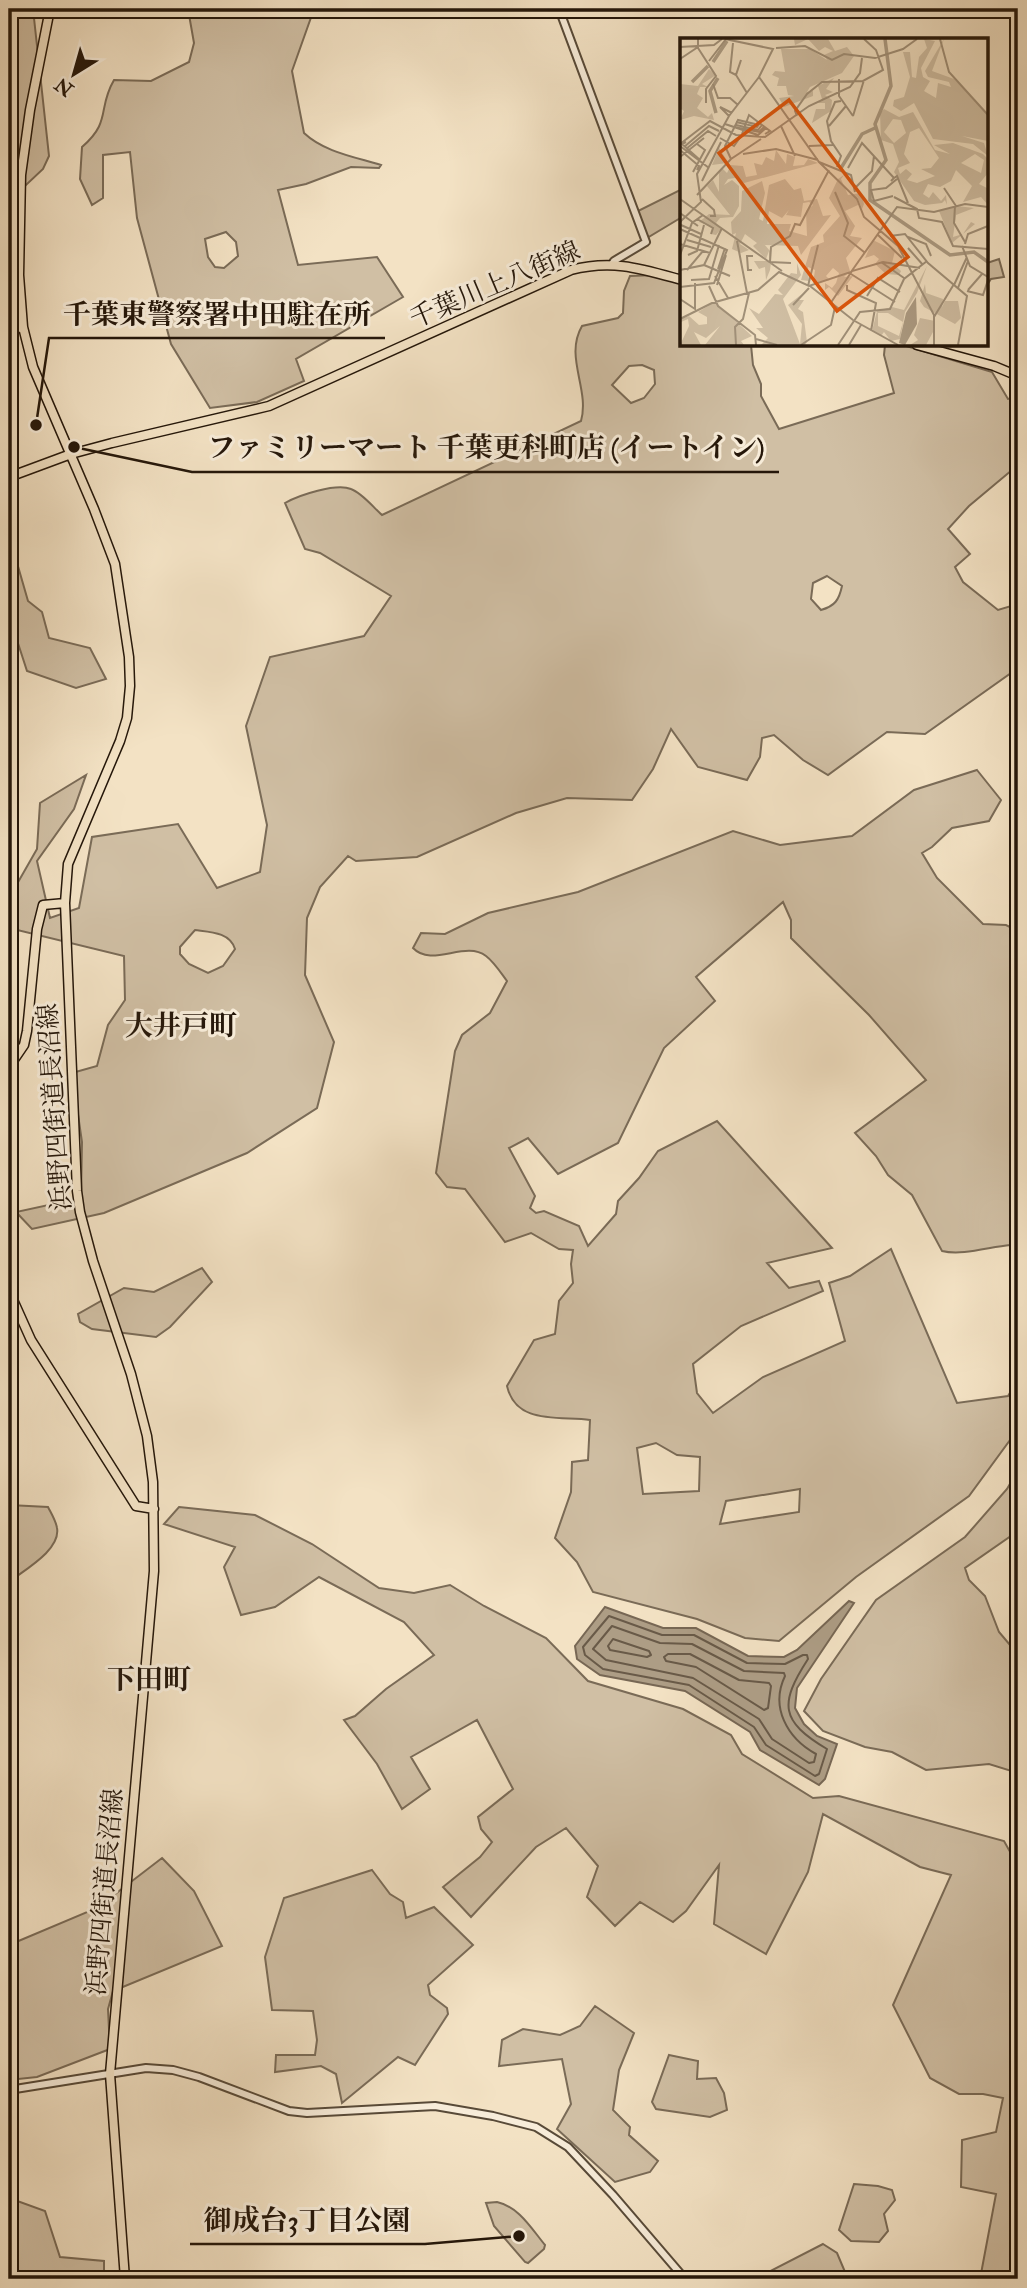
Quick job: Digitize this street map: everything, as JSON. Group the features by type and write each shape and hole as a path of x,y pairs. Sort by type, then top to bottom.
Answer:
{"main road":[{"name":"浜野四街道長沼線","path":"50,9 20,176 19,275 23,327 33,367 115,564 130,686 127,718 120,741 68,864 65,903 80,1212 131,1374 147,1436 153,1482 154,1571 110,2074 125,2279"},
{"name":"千葉川上八街線","path":"9,477 71,454 163,430 269,407 571,270 612,264 680,279"},
{"path":"9,328 23,327"},
{"path":"921,346 994,366 1018,376"},
{"name":"浜野四街道長沼線","path":"9,1068 24,1045 27,1031 37,929 43,905 65,903"},
{"path":"9,1291 31,1340 136,1506 154,1509"}],"street":[{"path":"559,9 646,242 612,264"},
{"path":"1011,9 1018,30"},
{"path":"9,2090 146,2068 173,2070 199,2077 289,2111 307,2113 435,2106 536,2127 568,2147 685,2279"}],"shaded area":[{"path":"9,9 33,9 49,156 43,169 9,201"},
{"path":"188,9 314,9 292,71 304,133 330,149 381,165 379,168 351,167 306,184 278,190 298,265 377,257 403,297 296,359 304,381 257,402 210,408 171,344 137,218 130,152 103,155 103,198 92,205 80,179 82,147 101,122 114,80 151,81 189,62 194,43","holes":["226,232 236,242 238,256 224,268 215,267 208,257 205,239"]},
{"path":"680,190 680,218 647,238 638,211"},
{"path":"999,259 1004,277 991,279 988,284 988,263"},
{"path":"680,274 680,346 751,346 753,365 761,384 761,396 779,429 894,393 884,355 885,346 906,346 992,372 1008,399 1018,397 1018,465 969,506 948,529 970,554 955,567 963,582 998,610 1018,604 1018,668 925,734 887,732 828,775 803,760 774,735 762,738 760,757 747,780 698,767 671,729 653,769 632,800 567,798 516,813 417,857 356,861 348,856 320,887 307,918 305,975 334,1042 317,1108 247,1153 104,1213 32,1229 16,1212 81,1198 82,1142 72,1073 97,1066 108,1025 125,1000 124,956 9,928 9,898 37,849 40,803 86,775 74,809 37,861 50,918 79,908 92,837 178,824 217,888 260,872 267,825 246,726 270,657 364,636 391,596 320,553 305,549 285,503 318,491 344,488 359,494 382,515 581,421 583,409 576,361 577,338 582,326 618,318 623,313 624,291 630,276","holes":["642,365 654,370 655,384 644,398 631,403 612,385 629,366","827,576 842,586 836,602 821,610 811,599 813,583","195,930 213,932 229,939 235,949 223,966 208,973 189,964 180,954 180,947"]},
{"path":"9,535 28,601 42,612 49,638 90,648 106,679 76,688 27,671 15,634 9,632"},
{"path":"977,770 1001,800 989,821 952,828 922,853 937,878 983,924 1006,925 1018,931 1018,1262 1010,1245 967,1252 942,1251 912,1195 888,1175 876,1156 855,1133 926,1080 869,1015 791,938 791,920 783,902 696,977 715,1001 664,1048 618,1143 558,1174 528,1138 509,1148 535,1196 530,1208 536,1213 544,1211 579,1226 588,1246 616,1214 618,1201 658,1151 717,1121 832,1248 767,1263 789,1288 819,1281 823,1291 741,1326 693,1364 697,1393 713,1413 763,1377 845,1341 829,1283 850,1276 891,1249 957,1403 1008,1396 1018,1380 1018,1433 1013,1436 969,1496 856,1577 779,1641 745,1638 697,1619 593,1592 577,1562 555,1538 571,1492 572,1462 588,1460 590,1420 552,1418 529,1413 519,1407 507,1386 534,1340 555,1334 559,1301 573,1283 573,1250 559,1249 531,1233 505,1242 465,1189 447,1187 436,1173 455,1051 462,1035 490,1013 507,981 489,958 478,952 429,955 413,948 421,933 445,934 488,913 578,892 733,831 780,845 852,836 914,790","holes":["656,1443 677,1455 700,1457 699,1491 643,1494 637,1448","800,1489 799,1512 720,1524 726,1501"]},
{"path":"202,1268 212,1282 170,1327 156,1337 92,1329 80,1322 78,1314 124,1288 154,1292"},
{"path":"1018,1470 1018,1531 965,1568 969,1580 985,1596 999,1632 1010,1645 1018,1638 1018,1773 989,1764 926,1770 892,1752 865,1747 823,1731 804,1711 821,1679 876,1600 965,1537 1007,1489"},
{"path":"9,1505 48,1507 55,1520 57,1536 48,1552 9,1582"},
{"path":"179,1507 255,1515 312,1544 379,1588 414,1593 450,1585 546,1638 588,1681 683,1709 731,1735 742,1754 813,1798 839,1796 1004,1841 1018,1866 1018,2279 980,2279 996,2194 961,2187 962,2140 996,2132 1003,2098 983,2094 959,2094 930,2078 893,2005 951,1875 920,1867 823,1814 808,1872 766,1954 714,1924 719,1865 686,1911 673,1922 640,1902 615,1926 587,1897 598,1866 566,1828 536,1847 471,1917 443,1887 480,1857 492,1842 481,1829 478,1817 513,1789 477,1720 411,1757 430,1789 402,1809 377,1764 344,1720 355,1716 386,1689 434,1655 404,1622 319,1577 275,1607 241,1615 224,1567 235,1547 164,1524"},
{"path":"162,1858 194,1891 222,1946 113,1991 108,2009 110,2049 37,2077 9,2080 9,1945 97,1908"},
{"path":"372,1870 390,1894 403,1902 406,1918 434,1907 473,1945 428,1985 430,1995 447,2008 448,2014 415,2065 398,2057 342,2103 336,2074 321,2066 275,2072 276,2055 315,2055 317,2040 313,2011 272,2010 265,1957 284,1898"},
{"path":"595,2006 634,2033 619,2070 613,2110 630,2127 629,2135 658,2161 650,2172 615,2182 557,2129 571,2104 562,2059 499,2066 502,2040 523,2029 560,2035 580,2026"},
{"path":"669,2055 698,2061 697,2079 716,2078 724,2093 727,2110 710,2117 656,2109 652,2102"},
{"path":"854,2184 892,2190 895,2200 884,2214 888,2231 879,2242 851,2241 839,2230"},
{"path":"9,2198 45,2211 60,2257 104,2261 104,2279 9,2279"},
{"path":"497,2202 518,2213 545,2245 528,2263 494,2226 486,2203"},
{"path":"823,2244 837,2253 848,2279 755,2279"}],"water":[{"path":"849,1601 854,1603 797,1688 795,1708 804,1724 817,1736 837,1744 825,1779 819,1785 760,1750 750,1732 685,1691 600,1675 577,1659 575,1646 605,1607 663,1628 696,1628 748,1656 784,1657 797,1650"}],"place":[{"name":"千葉東警察署中田駐在所","path":"36,425"},
{"name":"ファミリーマート 千葉更科町店 (イートイン)","path":"74,447"},
{"name":"御成台3丁目公園","path":"519,2236"}],"district":[{"name":"大井戸町","path":"181,1026"},
{"name":"下田町","path":"149,1680"}]}
